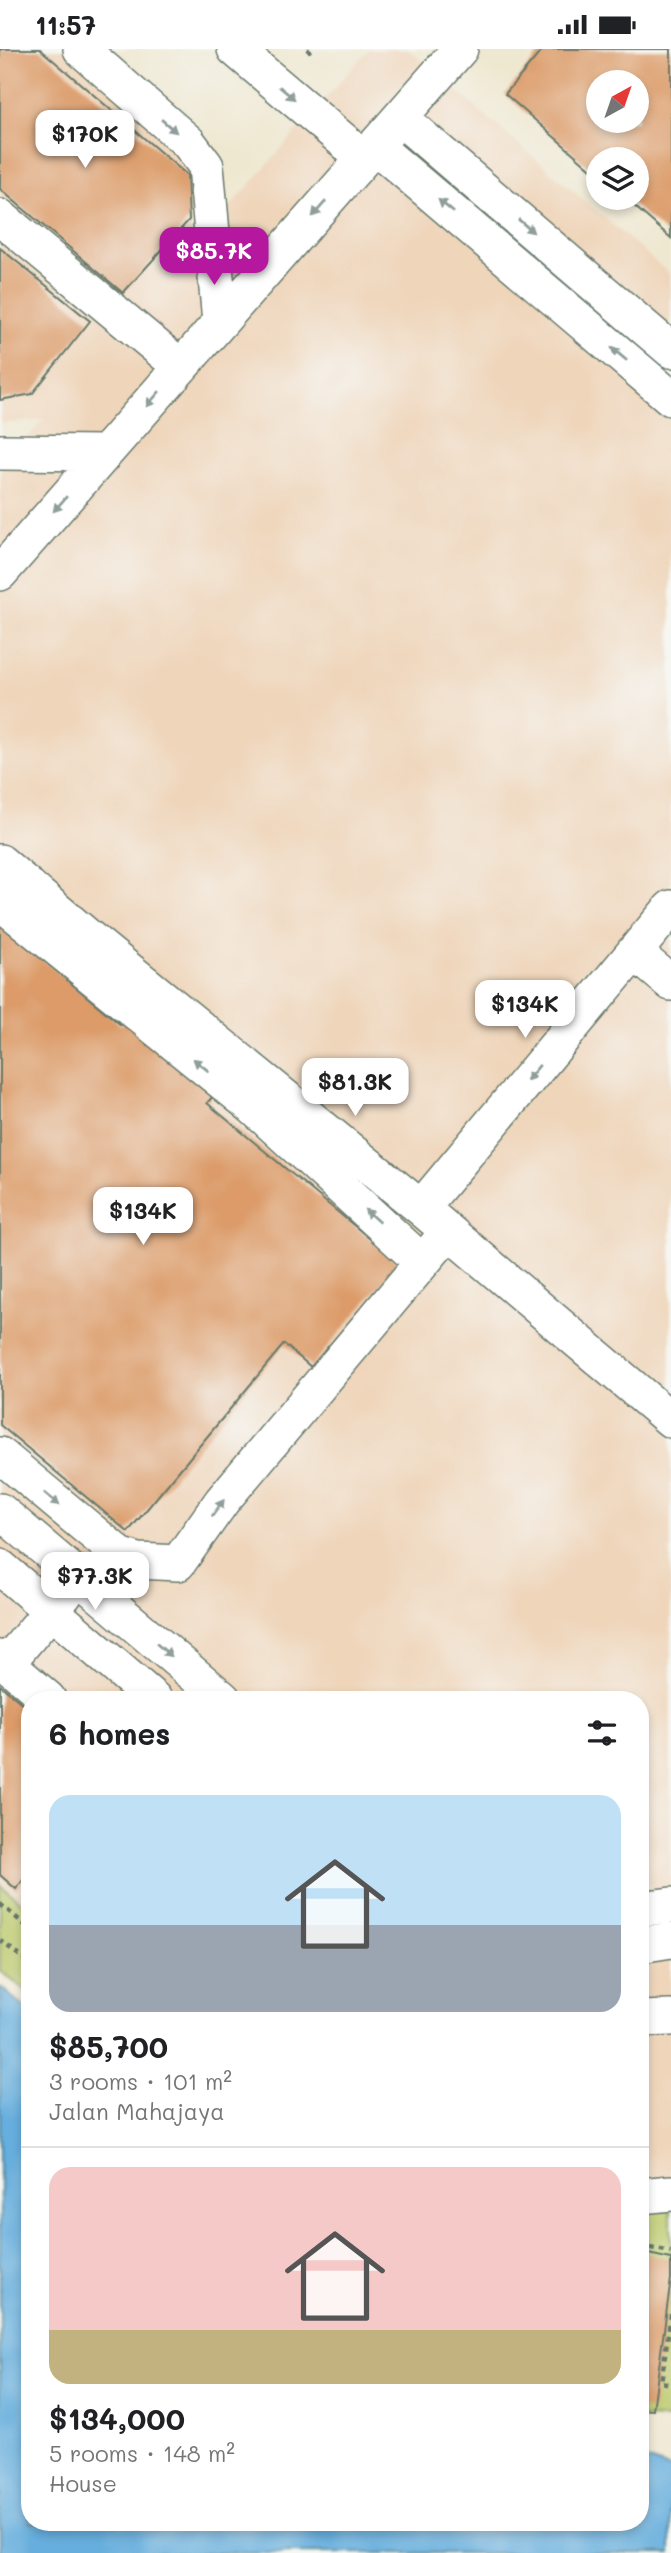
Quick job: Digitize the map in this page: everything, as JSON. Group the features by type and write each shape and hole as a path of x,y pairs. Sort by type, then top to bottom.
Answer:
{"street":[{"path":"81,49 188,142 206,166 220,322"},
{"path":"235,49 369,152 671,398"},
{"path":"0,573 460,49"},
{"path":"400,118 671,350"},
{"path":"0,217 181,367"},
{"path":"0,452 105,453"},
{"path":"0,862 78,946 422,1262"},
{"path":"0,902 78,946 421,1208 671,1420"},
{"path":"421,1208 671,908"},
{"path":"634,952 671,983"},
{"path":"0,1455 120,1555 138,1561 178,1563 222,1501 448,1232"},
{"path":"0,1511 213,1691"},
{"path":"0,1567 145,1691"},
{"path":"39,1691 3,1661 51,1612 78,1578"},
{"path":"649,1908 671,1905"},
{"path":"649,1944 671,1940"},
{"path":"649,2019 671,2018"},
{"path":"649,2195 671,2193"}],"path":[{"path":"0,1904 21,1922"},
{"path":"0,1940 21,1957"},
{"path":"649,2248 671,2252"},
{"path":"671,2314 661,2382 671,2384"}],"shaded area":[{"path":"0,49 64,49 197,163 189,251 160,287 369,49 408,49 586,202 586,210 595,210 671,275 671,2390 649,2383 649,1691 21,1691 21,1966 0,1948 0,470 43,420 0,423"}],"green space":[{"path":"0,1885 21,1902 21,1987 0,1971"},
{"path":"649,2208 671,2209 671,2419 649,2418"}],"water":[{"path":"0,1987 21,2004 21,2531 649,2531 649,2461 671,2469 671,2553 0,2553"}],"building":[{"path":"0,49 40,49 187,175 189,220 123,293 0,189"},
{"path":"543,49 671,49 671,238 639,210 649,210 649,147 586,147 586,165 505,94"},
{"path":"0,248 90,321 32,394 0,400"},
{"path":"0,924 121,1025 132,1012 221,1087 207,1103 399,1263 311,1367 284,1344 128,1532 0,1425"},
{"path":"0,1685 21,1702 21,1883 16,1889 0,1875"},
{"path":"649,2254 671,2259 671,2279 653,2410 649,2410"}]}
